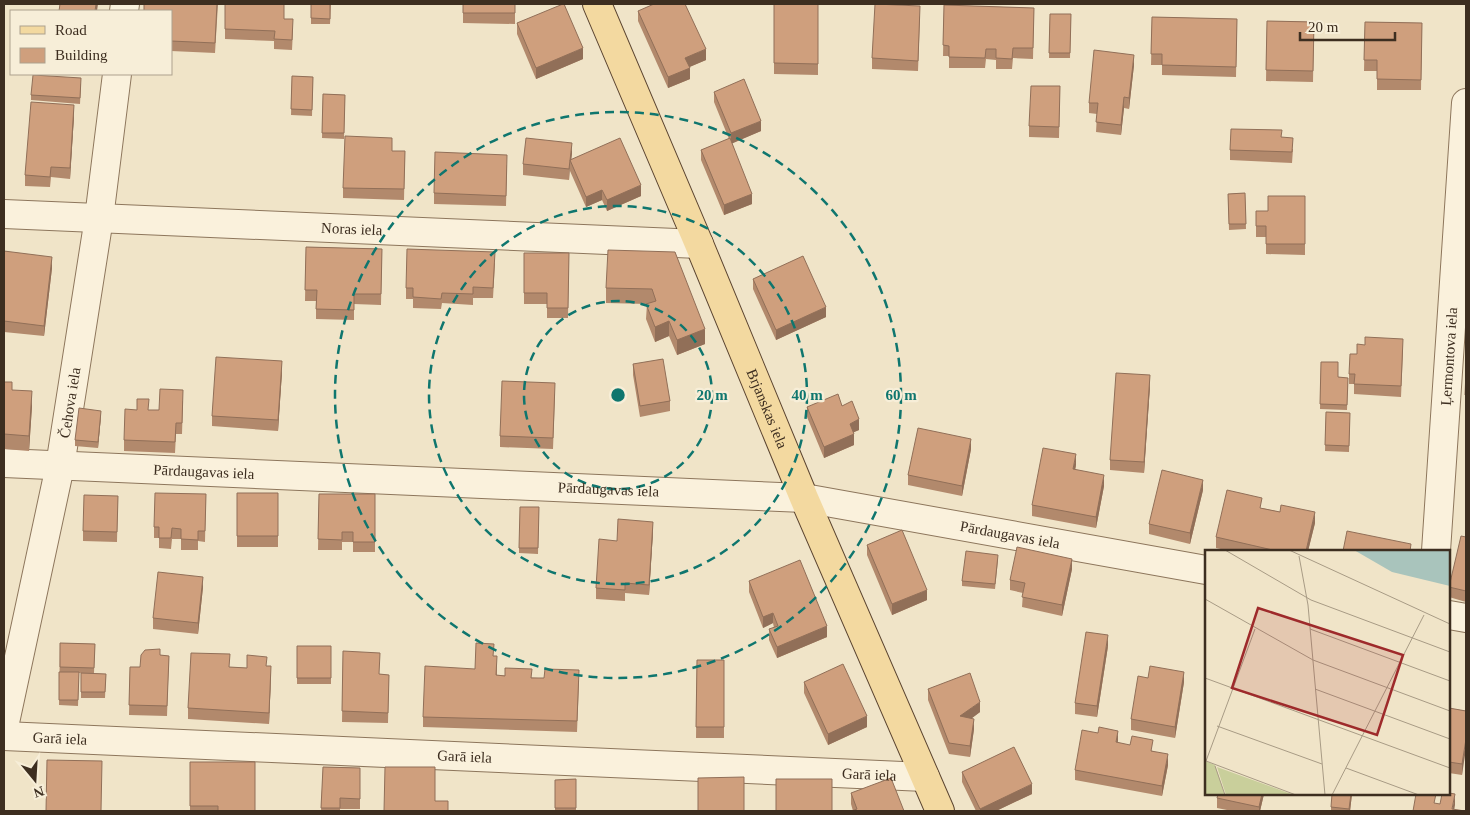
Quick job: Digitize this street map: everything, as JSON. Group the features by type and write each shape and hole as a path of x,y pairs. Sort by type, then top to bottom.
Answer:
{"main road":[{"name":"Brjanskas iela","path":"597,4 804,498 940,811"}],"street":[{"name":"Čehova iela","path":"4,727 60,466 99,218 116,75"},
{"name":"Ļermontova iela","path":"1436,550 1466,102"},
{"name":"Noras iela","path":"4,214 699,244"},
{"name":"Pārdaugavas iela","path":"4,464 804,498 1205,570"},
{"path":"1450,614 1466,618"},
{"name":"Garā iela","path":"4,736 925,777"}],"building":[{"path":"60,4 96,4 95,10 59,10"},
{"path":"144,4 217,4 215,43 172,41 172,10 144,10"},
{"path":"225,4 284,4 284,19 293,19 292,40 274,39 275,31 225,29"},
{"path":"311,4 330,4 330,19 311,18"},
{"path":"463,4 515,4 515,13 463,13"},
{"path":"564,4 583,48 536,68 517,23"},
{"path":"654,4 685,4 706,49 685,58 690,68 668,77 638,11"},
{"path":"774,4 818,4 818,64 774,63"},
{"path":"875,4 920,6 918,61 872,58"},
{"path":"944,5 1034,8 1033,48 1013,48 1012,59 996,58 996,49 986,49 985,58 949,57 949,46 943,45"},
{"path":"1050,14 1071,14 1070,53 1049,53"},
{"path":"1152,17 1237,19 1236,67 1162,65 1162,54 1151,54"},
{"path":"1267,21 1314,22 1313,71 1266,70"},
{"path":"1365,22 1422,23 1421,80 1377,79 1377,60 1364,60"},
{"path":"1094,50 1134,55 1129,98 1124,97 1121,125 1096,122 1098,103 1089,103"},
{"path":"33,75 81,78 80,98 31,95"},
{"path":"292,76 313,77 312,110 291,109"},
{"path":"744,79 761,121 731,133 714,92"},
{"path":"1031,86 1060,86 1059,127 1029,126"},
{"path":"323,94 345,95 344,133 322,133"},
{"path":"31,102 74,105 70,168 51,167 50,177 25,175"},
{"path":"1231,129 1282,130 1281,137 1293,138 1292,152 1230,150"},
{"path":"345,136 392,138 392,151 405,151 404,189 343,188"},
{"path":"526,138 572,143 569,169 523,164"},
{"path":"620,138 641,185 607,200 602,190 586,197 570,160"},
{"path":"730,138 752,194 724,205 701,150"},
{"path":"435,152 507,155 506,196 434,193"},
{"path":"1245,193 1246,224 1229,224 1228,194"},
{"path":"1268,196 1305,196 1305,244 1266,244 1266,226 1256,226 1256,211 1268,211"},
{"path":"306,247 382,249 381,294 354,294 354,310 316,309 317,290 305,290"},
{"path":"407,249 495,252 493,288 473,287 473,294 442,293 441,299 413,297 413,288 406,288"},
{"path":"608,250 675,252 705,329 677,340 669,321 655,327 646,304 656,301 652,289 606,288"},
{"path":"4,251 52,257 44,326 4,321"},
{"path":"524,253 569,253 568,308 547,308 547,293 524,293"},
{"path":"803,256 826,307 776,330 753,279"},
{"path":"1365,337 1403,339 1401,386 1354,384 1355,374 1349,374 1350,354 1357,354 1357,344 1365,345"},
{"path":"216,357 282,361 278,420 212,416"},
{"path":"663,359 670,401 640,406 633,364"},
{"path":"1321,362 1338,362 1338,377 1348,378 1347,405 1320,404"},
{"path":"1116,373 1150,375 1144,462 1110,460"},
{"path":"502,381 555,383 553,438 500,436"},
{"path":"4,382 12,382 12,390 32,391 29,436 4,434"},
{"path":"160,389 183,390 182,423 176,423 175,442 124,440 125,409 137,410 137,399 149,399 148,410 159,410"},
{"path":"838,394 842,406 852,401 859,419 850,424 854,434 824,447 807,407"},
{"path":"79,408 101,411 98,442 75,440"},
{"path":"1326,412 1350,413 1349,446 1325,445"},
{"path":"918,428 971,439 962,486 908,475"},
{"path":"1043,448 1076,454 1073,469 1104,475 1096,517 1032,505"},
{"path":"1162,470 1203,480 1190,533 1149,524"},
{"path":"1227,490 1262,498 1260,508 1280,512 1281,505 1315,512 1306,550 1273,550 1216,537"},
{"path":"155,493 206,494 205,531 198,531 198,540 181,539 181,529 172,528 171,538 159,538 159,527 154,527"},
{"path":"237,493 278,493 278,536 237,536"},
{"path":"319,494 375,494 375,542 353,542 353,532 342,532 342,540 318,539"},
{"path":"84,495 118,496 117,532 83,531"},
{"path":"520,507 539,507 538,548 519,548"},
{"path":"618,519 653,522 649,585 625,583 625,590 596,588 599,539 617,541"},
{"path":"902,530 927,590 892,604 867,545"},
{"path":"1347,531 1411,544 1410,550 1343,550"},
{"path":"1461,536 1466,537 1466,591 1450,587"},
{"path":"1017,547 1072,559 1062,605 1022,597 1025,583 1010,580"},
{"path":"966,551 998,555 995,584 962,581"},
{"path":"800,560 827,626 777,647 769,629 778,626 773,613 763,617 749,581"},
{"path":"158,572 203,577 198,623 153,618"},
{"path":"1086,632 1108,635 1097,706 1075,703"},
{"path":"60,643 95,644 94,668 60,667"},
{"path":"476,643 494,644 493,656 497,656 496,675 505,676 505,668 532,669 531,678 544,678 545,669 579,670 577,721 423,717 425,666 475,669"},
{"path":"297,646 331,646 331,678 297,678"},
{"path":"160,649 160,655 169,656 167,706 129,705 130,667 140,667 141,655 145,650"},
{"path":"343,651 380,653 379,674 389,675 388,713 342,711"},
{"path":"191,653 230,654 229,667 247,668 247,655 267,657 266,666 271,666 269,713 188,708"},
{"path":"697,660 724,660 724,727 696,727"},
{"path":"843,664 867,716 828,734 804,682"},
{"path":"1150,666 1184,672 1175,727 1131,719 1138,676 1148,678"},
{"path":"59,672 79,672 78,700 59,700"},
{"path":"81,673 106,674 105,692 81,692"},
{"path":"970,673 980,702 960,716 974,719 970,746 949,743 928,689"},
{"path":"1450,708 1466,711 1466,739 1462,764 1450,762"},
{"path":"1099,727 1118,731 1116,742 1130,745 1132,736 1153,740 1151,751 1168,754 1162,786 1075,770 1082,730 1098,733"},
{"path":"1014,747 1032,784 980,809 962,772"},
{"path":"47,760 102,761 101,811 46,811"},
{"path":"190,762 255,762 255,811 218,811 218,806 190,806"},
{"path":"323,767 360,768 360,799 340,798 340,808 321,808"},
{"path":"385,767 435,767 435,801 448,801 448,811 384,811"},
{"path":"744,777 744,811 698,811 698,778"},
{"path":"891,778 904,811 852,811 857,809 851,793"},
{"path":"576,779 576,808 555,808 555,780"},
{"path":"776,779 832,779 832,811 776,811"},
{"path":"1455,794 1452,809 1465,811 1413,811 1416,795 1436,795 1434,803 1440,804 1442,795"},
{"path":"1218,795 1262,795 1259,807 1217,798"},
{"path":"1332,795 1351,795 1349,809 1331,807"}]}
